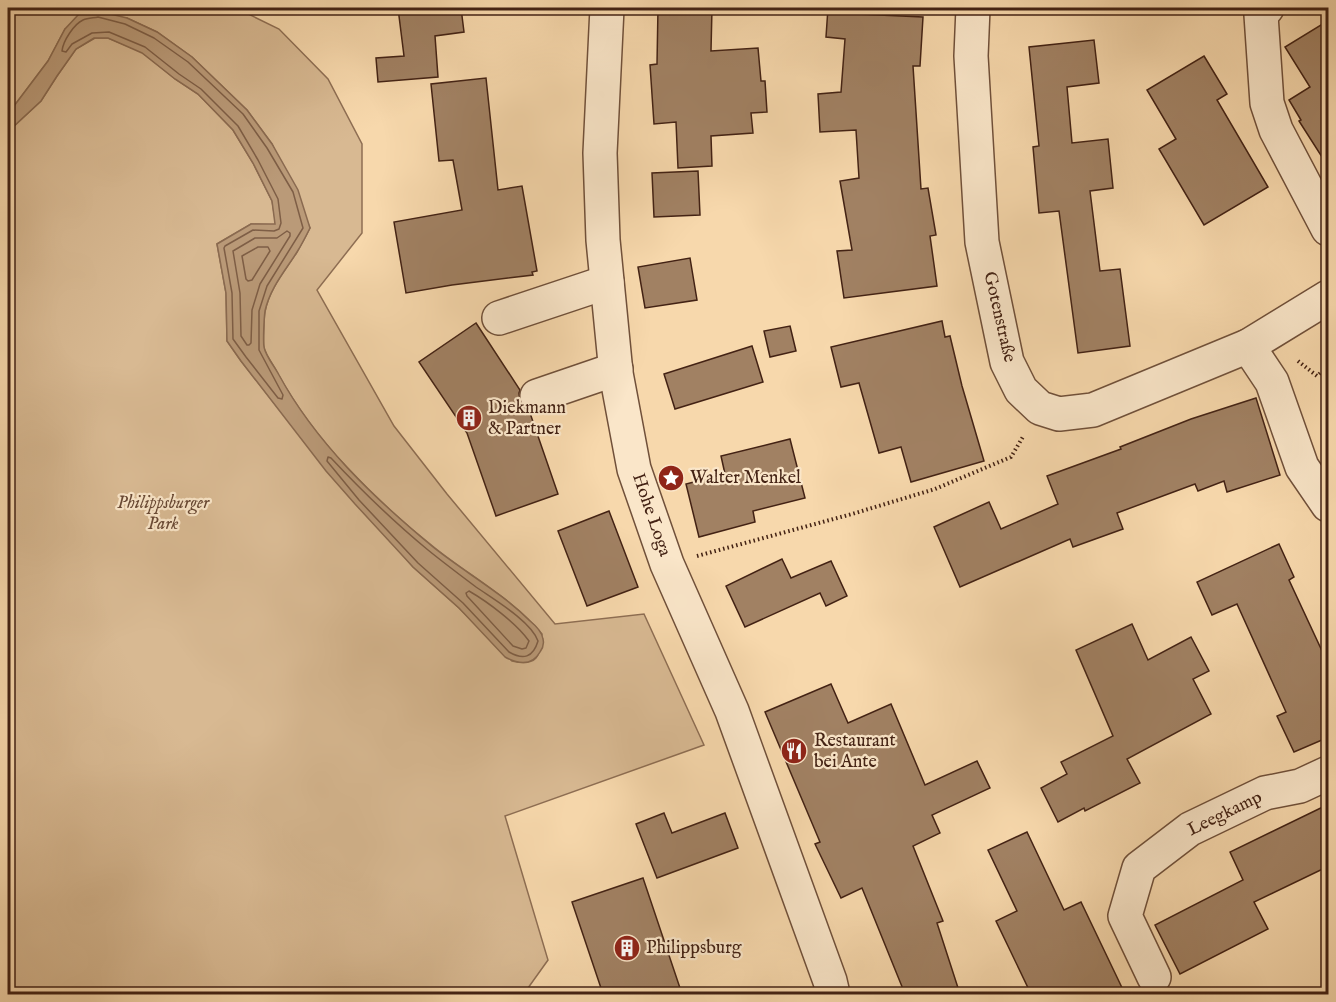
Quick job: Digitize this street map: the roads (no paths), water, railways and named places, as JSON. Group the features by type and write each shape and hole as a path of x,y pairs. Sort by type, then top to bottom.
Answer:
{"street":[{"name":"Hohe Loga","path":"607,8 600,153 603,240 616,369 634,469 667,564 732,711 833,994"},
{"name":"Gotenstraße","path":"973,8 971,56 982,242 1007,362 1021,390 1040,408 1059,414 1093,410 1248,346"},
{"path":"1267,8 1261,15 1267,104 1276,130 1329,230"},
{"path":"499,318 607,282"},
{"path":"1329,297 1248,346 1272,382 1302,467 1329,505"},
{"path":"537,396 616,369"},
{"name":"Leegkamp","path":"1154,977 1125,916 1139,868 1190,829 1265,793 1300,786 1329,773"}],"water":[{"path":"98,11 127,18 157,32 192,57 247,110 272,144 298,190 310,228 274,287 267,303 264,347 267,354 310,424 368,489 433,547 507,601 540,631 543,644 537,657 533,660 520,662 505,657 459,608 413,567 326,471 227,341 226,293 217,244 251,224 275,224 272,201 253,163 233,130 198,94 142,53 108,38 94,38 76,49 41,101 14,126 8,128 8,114 48,61 65,29 79,14"}],"place":[{"name":"Diekmann & Partner","path":"469,418"},
{"name":"Walter Menkel","path":"671,478"},
{"name":"Restaurant bei Ante","path":"794,751"},
{"name":"Philippsburg","path":"627,948"}],"park label":[{"name":"Philippsburger Park","path":"163,513"}]}
